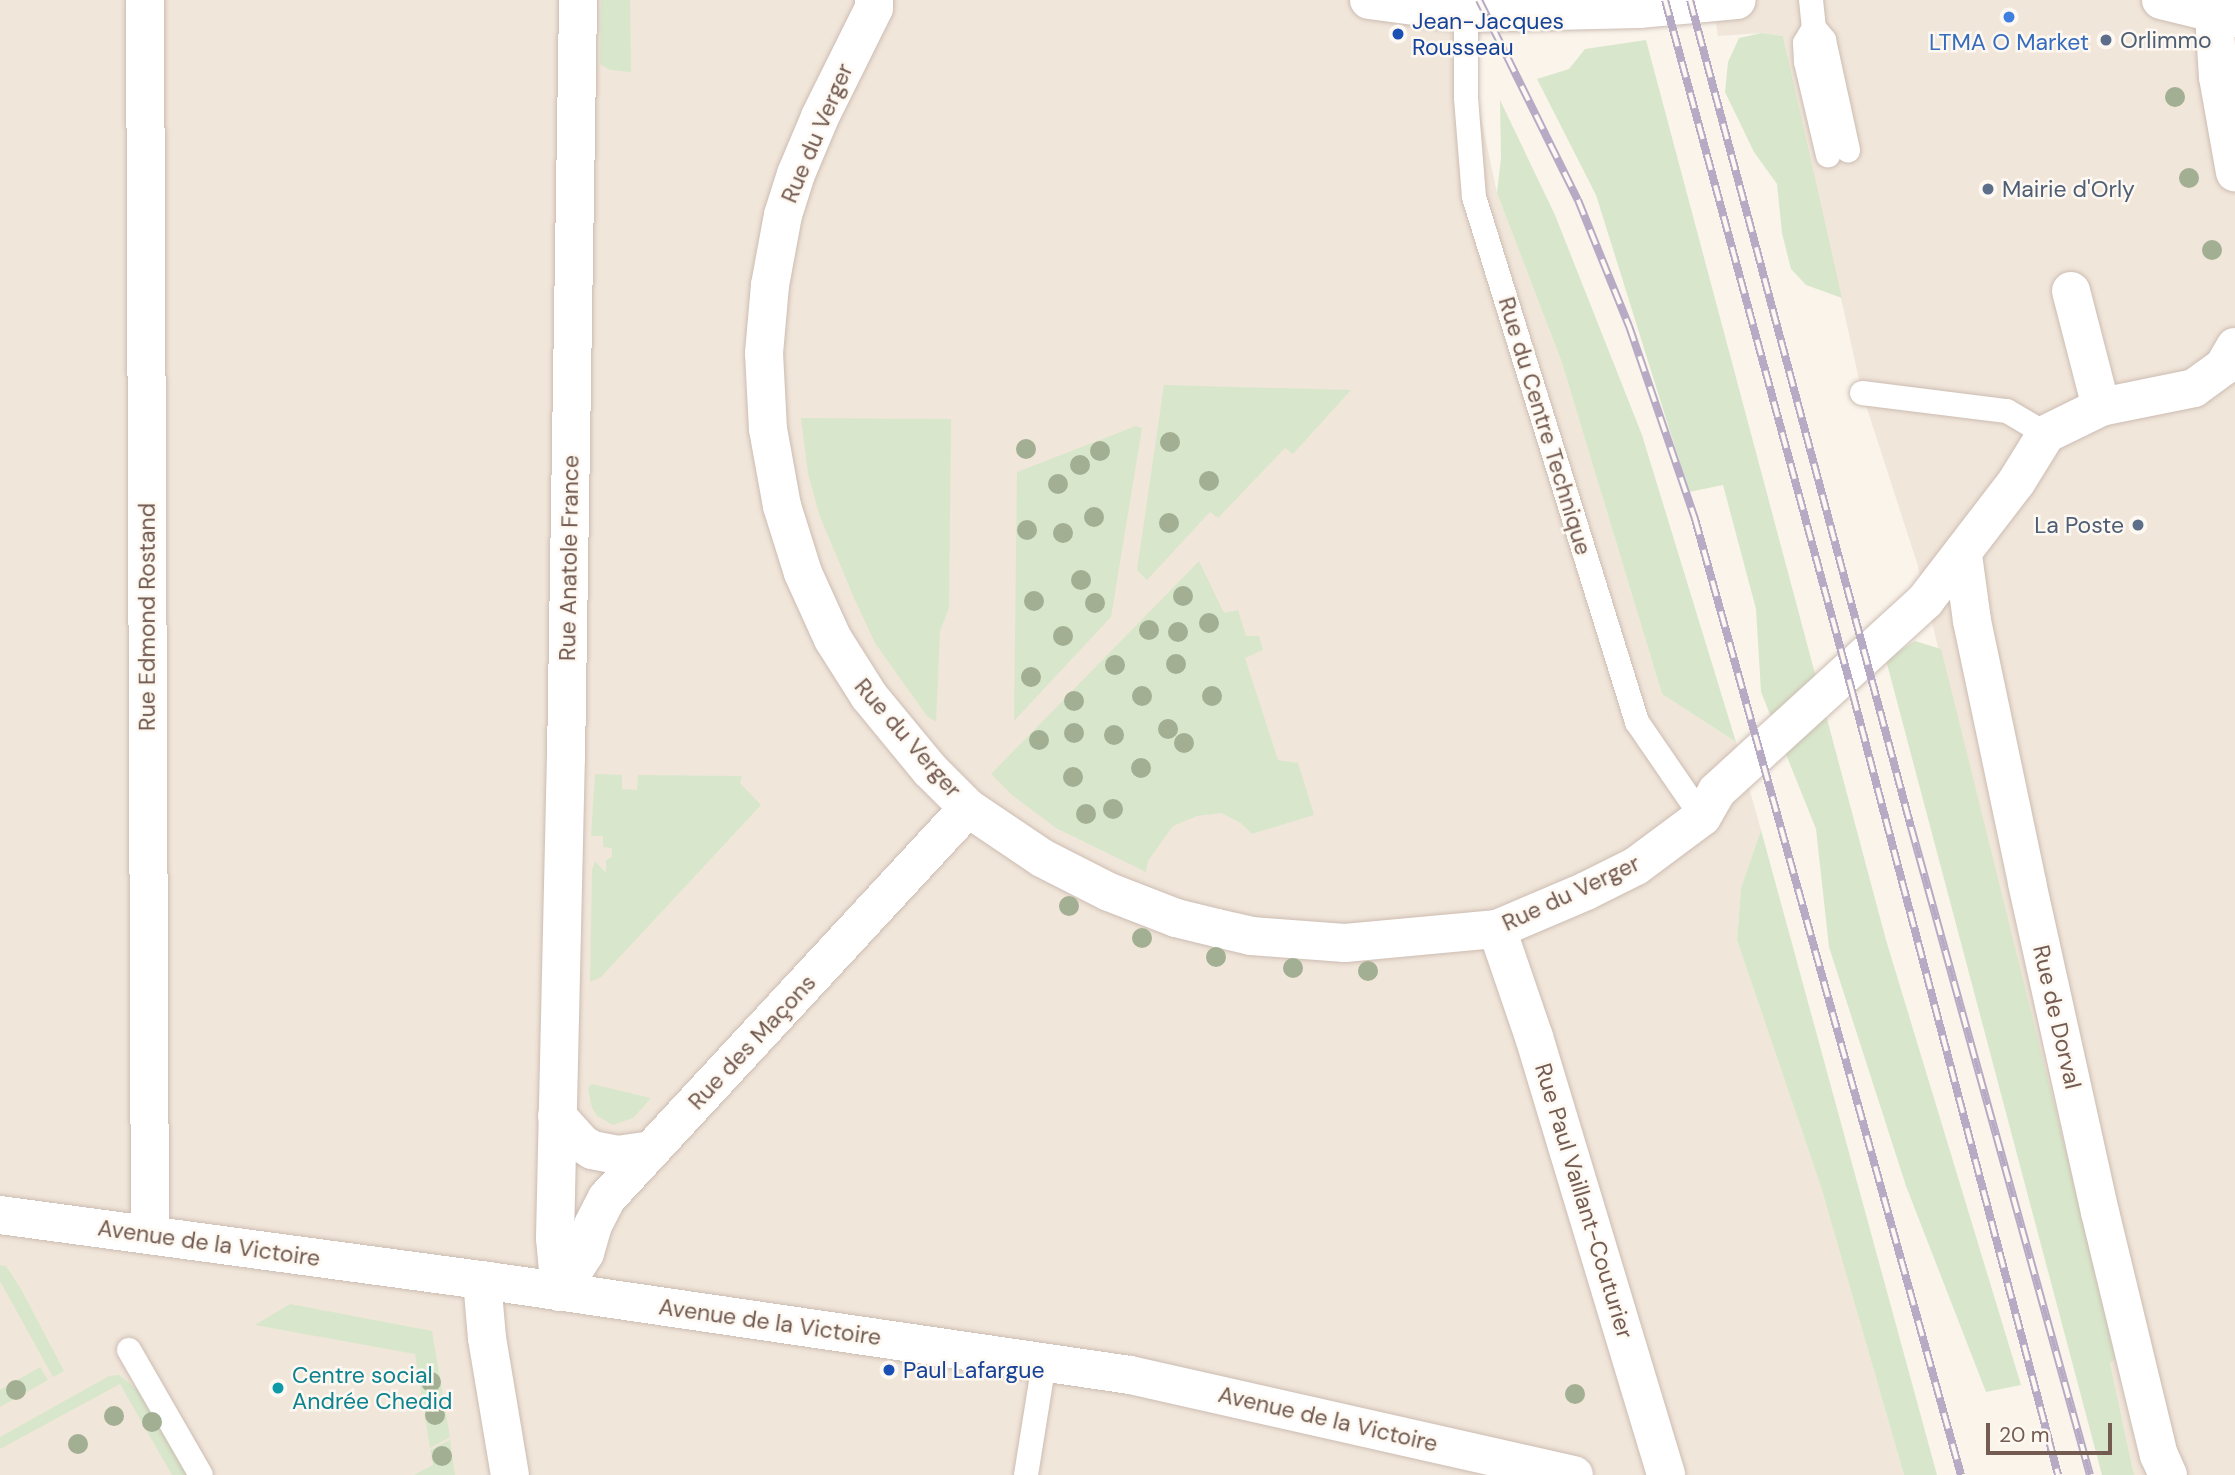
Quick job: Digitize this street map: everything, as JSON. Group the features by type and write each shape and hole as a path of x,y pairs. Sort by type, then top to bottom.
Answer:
{"street":[{"name":"Rue Edmond Rostand","path":"145,0 150,1234"},
{"name":"Rue Anatole France","path":"560,1292 555,1248 578,0"},
{"name":"Rue du Verger","path":"874,0 874,8 820,117 783,215 766,317 764,390 768,429 774,468 792,542 833,639 852,672 887,720 968,808 1042,858 1142,906 1251,936 1345,943 1497,929 1586,891 1636,866 1702,817 1717,791 1924,600 1963,555 2017,481 2046,434"},
{"path":"1368,0 1466,13 1537,5 1639,9 1737,0"},
{"path":"2161,0 2224,16 2218,77 2235,172"},
{"path":"2071,291 2101,407"},
{"path":"2046,434 2101,407 2172,395 2194,388 2224,366 2235,348"},
{"name":"Rue de Dorval","path":"1963,555 1984,683 2100,1212 2159,1455 2168,1475"},
{"name":"Rue des Maçons","path":"560,1292 585,1253 593,1224 607,1198 968,808"},
{"name":"Rue Paul Vaillant-Couturier","path":"1497,929 1542,1063 1666,1475"},
{"path":"557,1116 581,1143 592,1150 617,1154 652,1150"},
{"name":"Avenue de la Victoire","path":"0,1214 482,1280 1130,1375 1574,1475"},
{"path":"482,1280 487,1338 510,1475"}],"lane":[{"path":"1811,0 1814,28 1824,40 1838,152"},
{"name":"Rue du Centre Technique","path":"1466,13 1466,99 1474,197 1637,722 1702,817"},
{"path":"1862,393 2007,411 2046,434"},
{"path":"129,1350 201,1475"},
{"path":"1026,1475 1044,1362"}],"shaded area":[{"path":"0,0 1432,0 1469,62 1497,193 1562,363 1662,694 1736,742 1761,830 1741,888 1737,940 1821,1187 1904,1475 0,1475"},
{"path":"1712,0 2235,0 2235,1475 2134,1475 2110,1363 2116,1357 1917,563 1862,393 1783,36 1762,33 1718,36"}],"green space":[{"path":"601,0 630,0 631,72 610,70 600,64"},
{"path":"1762,33 1783,36 1842,298 1806,285 1791,269 1782,233 1777,184 1754,152 1725,92 1728,62 1739,38"},
{"path":"1646,40 1886,940 2021,1385 1986,1392 1906,1186 1829,947 1816,829 1761,692 1756,609 1723,485 1689,492 1596,195 1537,79 1569,69 1585,49"},
{"path":"1500,100 1555,215 1642,435 1736,742 1662,694 1562,363 1497,193 1501,158"},
{"path":"1164,385 1351,390 1293,454 1285,448 1218,518 1210,512 1147,580 1137,570"},
{"path":"801,418 951,419 949,608 940,631 936,722 927,716 875,643 854,598 819,514 808,473"},
{"path":"1136,426 1142,428 1111,617 1014,721 1017,472"},
{"path":"1199,561 1224,613 1238,610 1246,636 1259,636 1263,650 1245,658 1278,760 1298,763 1314,815 1252,834 1241,823 1221,813 1197,816 1173,826 1148,861 1146,872 1056,828 1012,795 991,774"},
{"path":"1915,641 1941,649 2117,1358 2110,1363 2134,1475 2102,1475 1886,660"},
{"path":"595,774 622,775 622,789 637,790 638,775 742,776 740,783 761,805 601,977 590,982 592,870 595,861 606,873 606,860 612,857 612,848 603,847 603,836 591,836"},
{"path":"1761,830 1937,1475 1904,1475 1821,1187 1737,940 1741,888"},
{"path":"592,1084 651,1098 633,1118 613,1125 597,1116 592,1108 588,1088"},
{"path":"0,1265 6,1266 21,1289 64,1371 53,1377 0,1281"},
{"path":"290,1304 432,1331 450,1437 430,1448 415,1354 255,1325"},
{"path":"40,1367 48,1380 0,1407 0,1390"},
{"path":"119,1375 139,1391 187,1475 172,1475 120,1384 0,1449 0,1437 109,1376"},
{"path":"450,1440 455,1475 414,1475 433,1465 430,1450"}],"railway":[{"path":"1479,0 1578,200 1629,326 1695,519 1961,1475"},
{"path":"1665,0 1853,695 2058,1475"},
{"path":"1690,0 1911,827 2090,1475"}],"place":[{"name":"LTMA O Market","path":"2009,17"},
{"name":"Jean-Jacques Rousseau","path":"1398,34"},
{"name":"Orlimmo","path":"2106,40"},
{"name":"Mairie d'Orly","path":"1988,189"},
{"name":"La Poste","path":"2138,525"},
{"name":"Paul Lafargue","path":"889,1370"},
{"name":"Centre social Andrée Chedid","path":"278,1388"}]}
